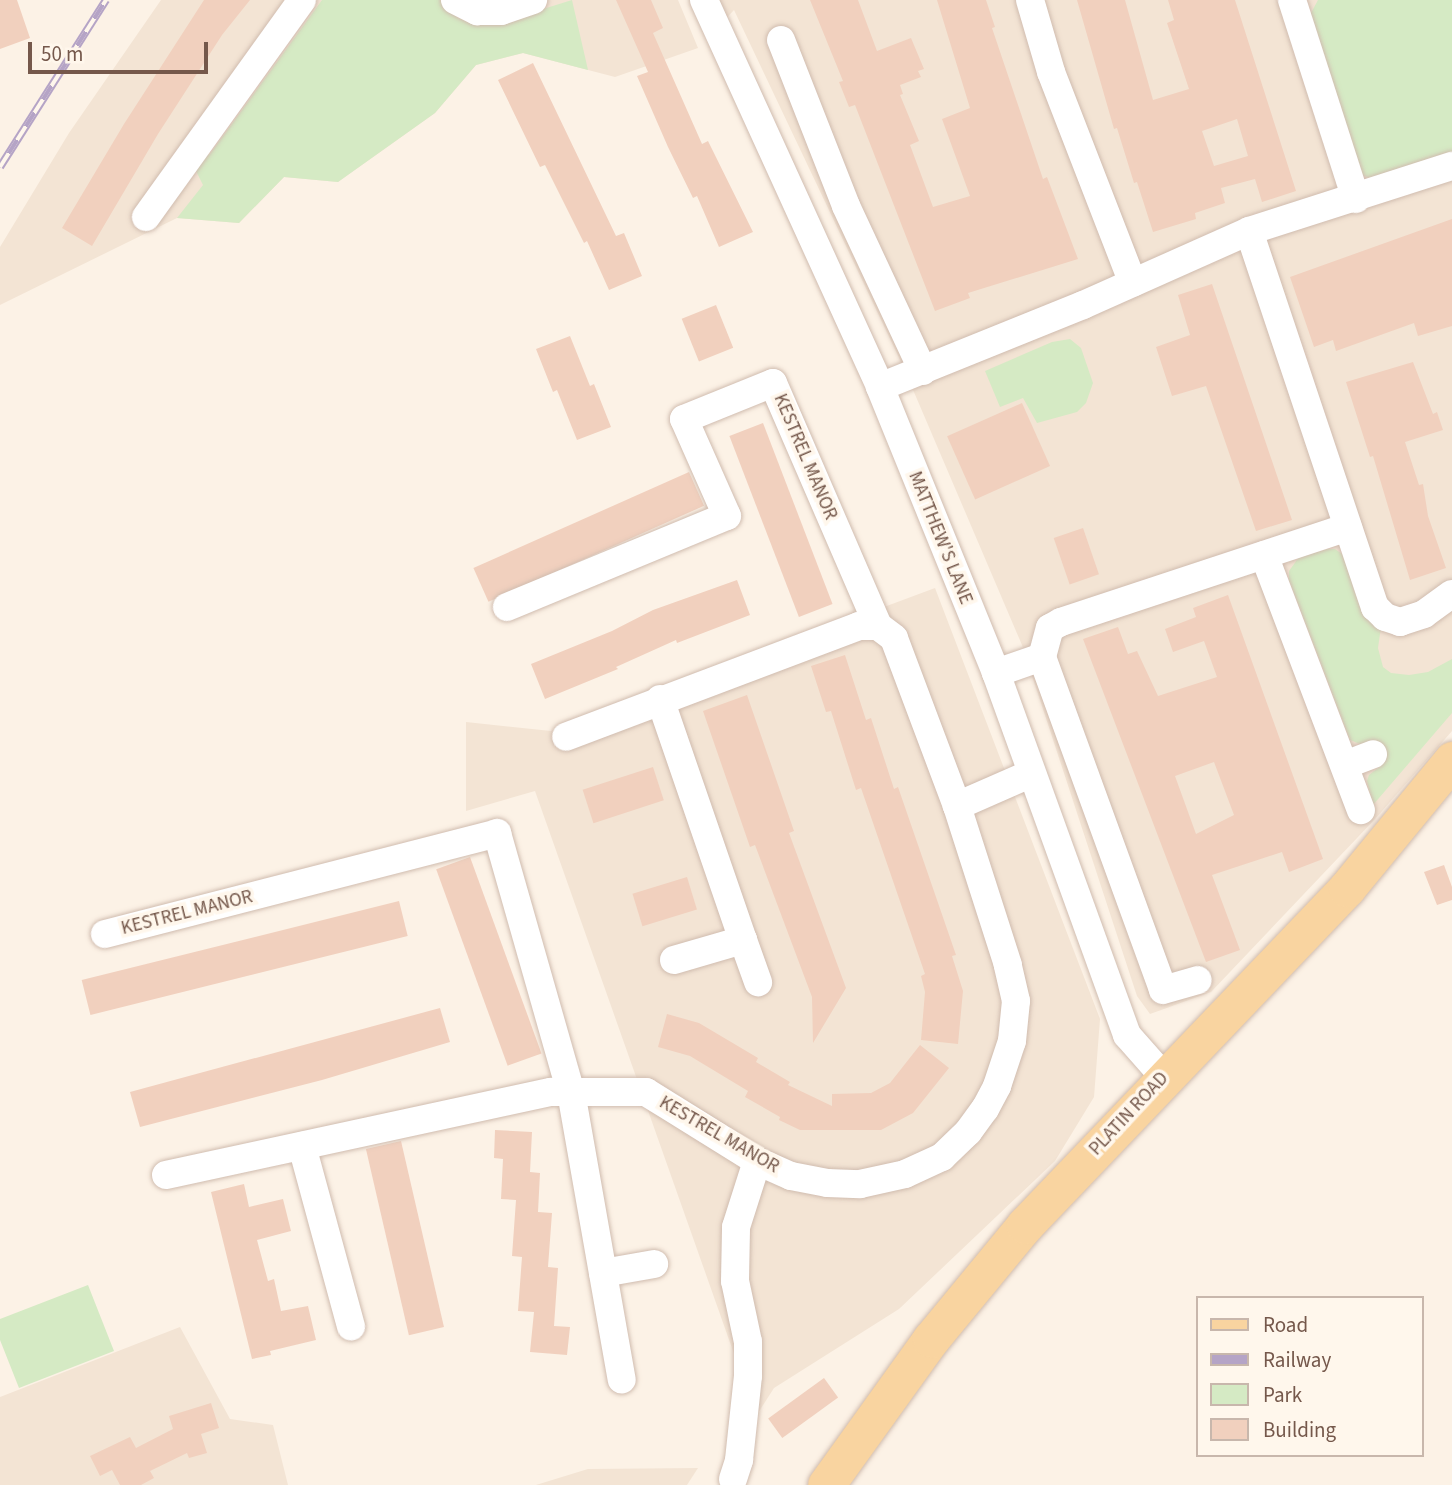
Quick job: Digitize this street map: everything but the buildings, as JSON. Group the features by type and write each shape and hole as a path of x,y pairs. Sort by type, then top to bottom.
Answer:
{"main road":[{"name":"PLATIN ROAD","path":"826,1485 931,1339 1025,1225 1347,888 1452,760"}],"street":[{"path":"146,217 302,0"},
{"path":"455,0 477,11 501,11 533,0"},
{"name":"MATTHEW'S LANE","path":"704,0 880,387 996,673 1030,774 1127,1035 1164,1077"},
{"path":"1030,0 1051,72 1133,283"},
{"path":"1292,0 1356,198"},
{"path":"781,40 846,206 923,370"},
{"path":"880,387 1133,283 1249,231 1452,166"},
{"path":"1249,231 1375,607 1385,617 1400,622 1413,619 1452,594"},
{"name":"KESTREL MANOR","path":"166,1175 551,1092 646,1092 757,1161 791,1176 827,1183 860,1184 905,1174 942,1157 968,1132 985,1110 1012,1041 1016,1001 1008,965 957,806 901,651 894,638 878,626 773,383 684,419 727,516 508,607"},
{"path":"1198,979 1163,990 1042,657 1050,628 1061,622 1348,527"},
{"path":"1264,555 1361,810"},
{"path":"566,737 660,699 859,626 878,626"},
{"path":"996,673 1042,657"},
{"path":"660,699 758,982"},
{"path":"1345,765 1373,754"},
{"path":"957,806 1030,774"},
{"name":"KESTREL MANOR","path":"105,934 497,833 571,1092 622,1380"},
{"path":"674,960 743,940"},
{"path":"302,1146 351,1326"},
{"path":"730,1483 739,1460 748,1376 748,1342 735,1281 736,1227 757,1161"},
{"path":"603,1273 654,1264"}],"shaded area":[{"path":"161,0 678,0 698,48 615,77 523,53 476,65 435,113 338,182 284,177 239,223 177,218 0,305 0,247 69,133"},
{"path":"706,0 1452,0 1452,731 1376,818 1211,992 1150,1014 1137,996 1022,645 902,364 734,10 719,26"},
{"path":"935,588 1100,1019 1094,1097 1055,1161 899,1309 774,1388 756,1416 535,791 466,811 466,722 551,731"},
{"path":"180,1327 230,1419 273,1425 288,1485 0,1485 0,1397"},
{"path":"698,1468 687,1485 536,1485 588,1469"}],"green space":[{"path":"322,0 440,0 458,18 473,24 492,25 572,0 588,70 523,53 476,65 435,113 338,182 284,177 239,223 177,218 203,185 194,167 201,156 210,154"},
{"path":"1318,0 1452,0 1452,155 1371,179 1363,175 1357,166 1313,28 1311,13"},
{"path":"1070,339 1081,348 1093,383 1086,403 1077,412 1037,423 1023,398 1000,407 985,371 1052,342"},
{"path":"1335,549 1348,558 1381,627 1378,648 1383,667 1391,673 1409,675 1428,672 1452,659 1452,713 1373,805 1367,781 1369,775 1383,764 1375,741 1360,744 1350,740 1289,580 1289,571 1299,557"},
{"path":"88,1285 114,1351 19,1388 0,1340 0,1319"}],"railway":[{"path":"0,167 106,0"}]}
